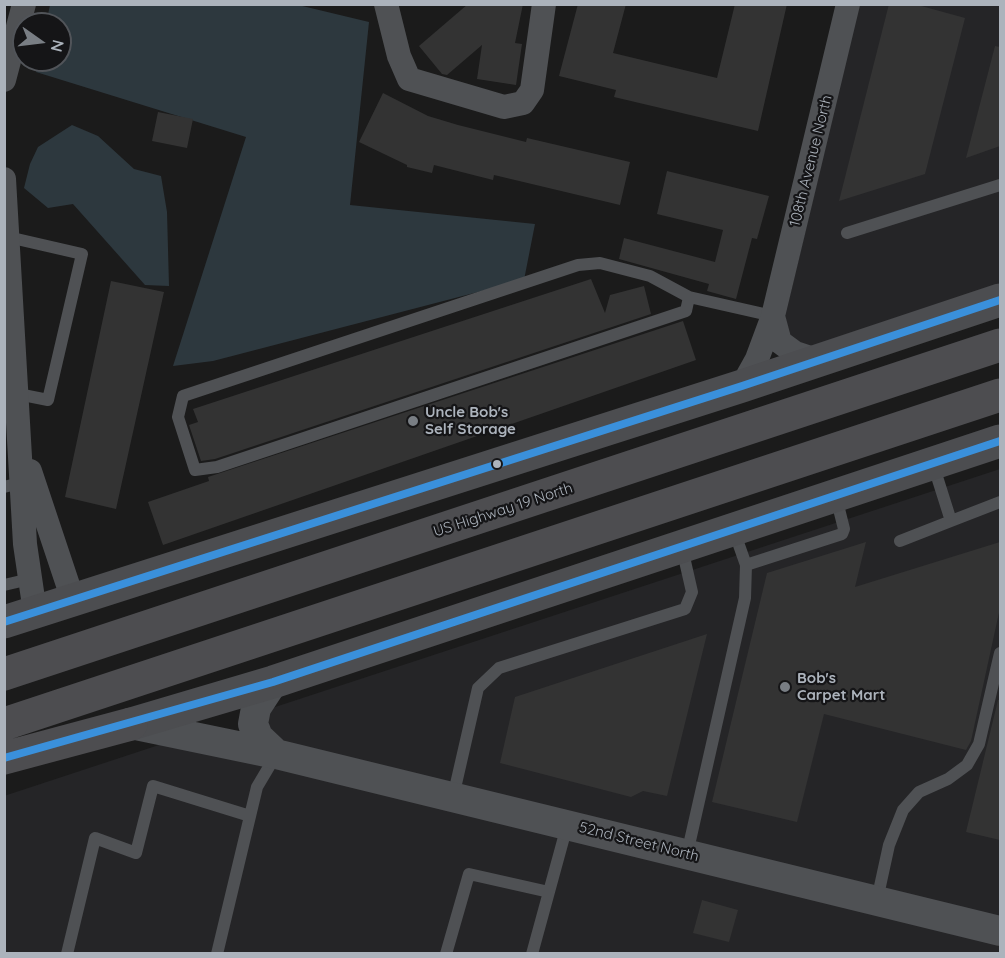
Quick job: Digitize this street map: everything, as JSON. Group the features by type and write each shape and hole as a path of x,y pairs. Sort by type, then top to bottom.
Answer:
{"highway":[{"name":"US Highway 19 North","path":"4,674 1000,345"},
{"path":"4,724 1000,395"},
{"path":"4,658 143,628"},
{"path":"4,758 131,724"}],"main road":[{"path":"20,617 742,386 1000,300"},
{"path":"131,724 273,682 1000,441"}],"street":[{"path":"4,80 24,4"},
{"path":"386,4 399,56 409,79 504,107 523,103 532,90 544,4"},
{"name":"108th Avenue North","path":"742,386 757,360 773,316 848,4"},
{"path":"4,179 21,447 14,485 30,579 20,617"},
{"path":"773,316 780,342 795,353 819,361"},
{"path":"21,447 73,600"},
{"path":"273,682 256,708 253,724 258,737 276,754"},
{"name":"52nd Street North","path":"131,724 276,754 1000,931"}],"lane":[{"path":"847,233 1000,185"},
{"path":"6,238 82,254 48,400 18,394"},
{"path":"689,297 686,311 217,467 195,470 178,417 183,396 578,265 600,263 650,276 689,297 773,316"},
{"path":"933,463 951,521"},
{"path":"746,566 842,534 844,529 835,496"},
{"path":"900,541 1000,502"},
{"path":"687,854 745,598 746,566 734,530"},
{"path":"453,797 478,688 499,668 685,609 692,592 681,547"},
{"path":"4,585 30,579"},
{"path":"877,900 889,845 903,810 919,792 948,779 968,765 979,744 1000,653"},
{"path":"217,954 257,787 276,754"},
{"path":"67,954 94,838 136,853 153,786 250,816"},
{"path":"532,954 567,825"},
{"path":"446,954 469,874 549,892"}],"shaded area":[{"path":"294,4 369,22 350,205 535,224 524,280 213,361 173,366 246,137 36,72 72,72 72,12 49,12 50,5"},
{"path":"859,5 1000,5 1000,289 818,350 801,345 791,337 785,317"},
{"path":"72,125 98,136 134,169 161,176 167,212 169,286 145,285 73,204 48,208 24,188 30,164 38,147"},
{"path":"1000,469 1000,920 282,744 268,732 269,709"},
{"path":"168,742 1000,941 1000,953 5,953 4,796"}],"building":[{"path":"468,4 523,4 515,43 522,44 516,85 477,79 482,45 447,75 442,74 419,46"},
{"path":"578,4 626,4 613,53 717,78 735,4 787,4 758,131 614,97 616,90 559,76"},
{"path":"889,4 914,4 965,18 925,174 839,201"},
{"path":"995,46 1000,47 1000,146 966,158"},
{"path":"383,93 428,116 458,125 526,142 527,138 630,162 620,205 494,175 493,180 434,165 432,173 407,167 359,142"},
{"path":"158,112 193,119 187,148 152,141"},
{"path":"667,171 769,196 757,239 752,238 736,299 707,291 709,284 619,259 624,238 715,262 723,230 657,214"},
{"path":"591,279 605,313 610,295 644,286 651,314 215,459 201,461 189,425 198,422 193,409"},
{"path":"111,281 164,292 116,509 65,497"},
{"path":"683,321 696,360 163,545 148,502 209,481 208,477"},
{"path":"866,542 855,587 1000,542 1000,608 971,741 966,750 824,714 797,822 712,802 767,573"},
{"path":"707,634 667,796 643,791 631,797 500,763 515,697"},
{"path":"998,700 1000,700 1000,840 966,832"},
{"path":"702,900 738,910 729,942 693,933"}],"transit line":[{"path":"4,622 742,386 1000,300"},
{"path":"4,758 273,682 1000,441"}],"place":[{"name":"Uncle Bob's Self Storage","path":"413,421"},
{"name":"Bob's Carpet Mart","path":"785,687"}]}
